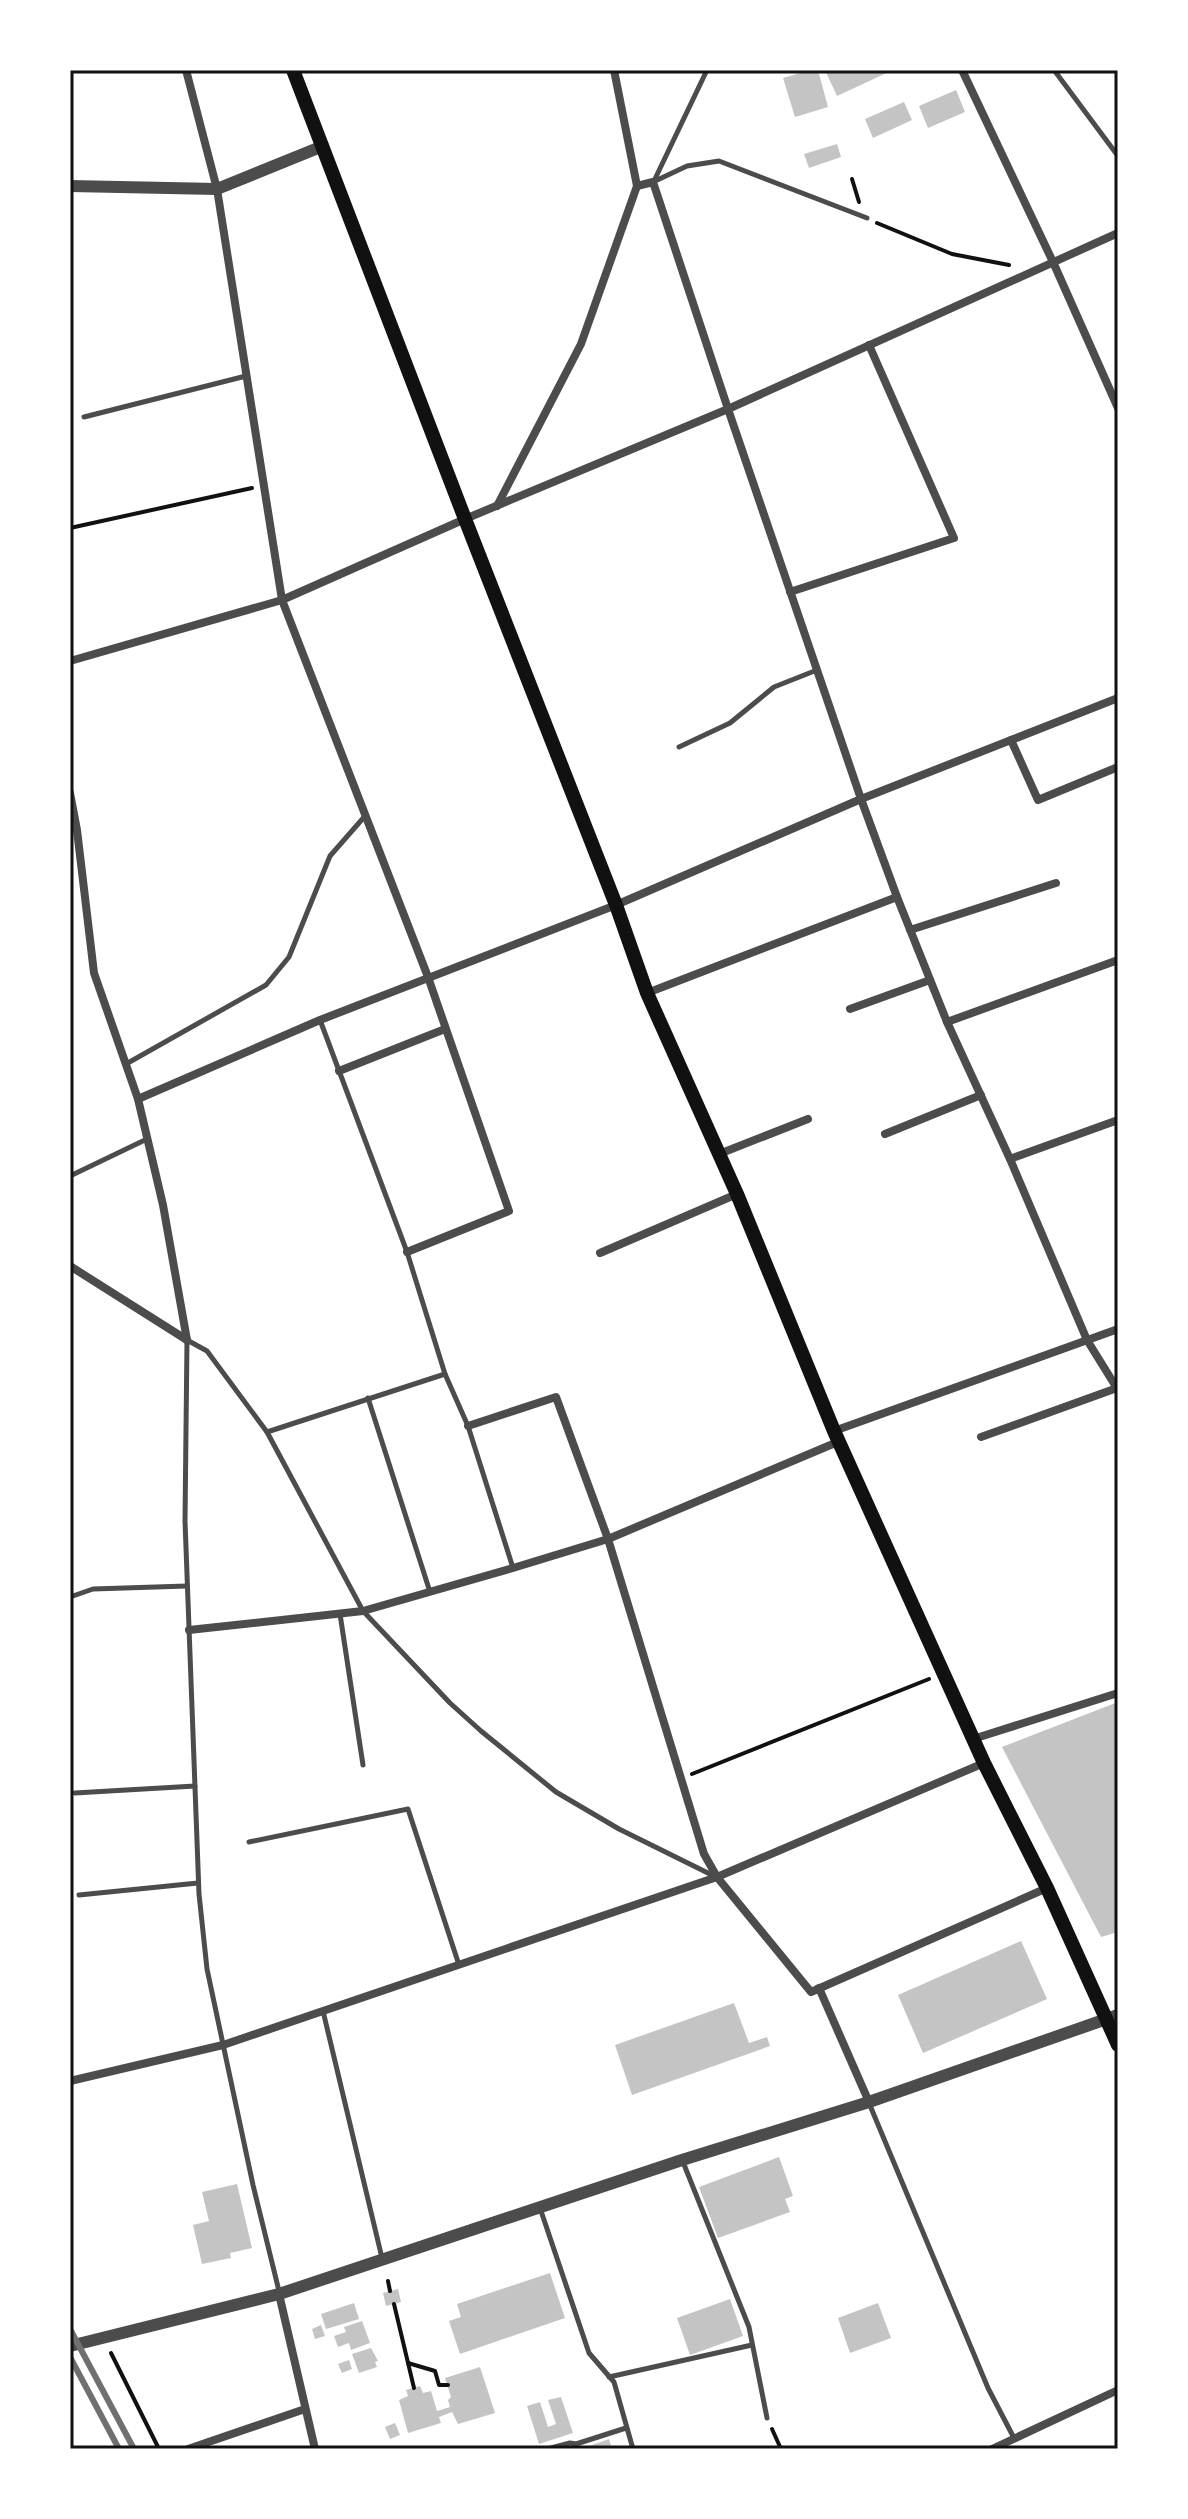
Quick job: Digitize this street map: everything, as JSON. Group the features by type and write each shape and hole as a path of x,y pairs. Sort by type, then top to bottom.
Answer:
{"main road":[{"path":"293,70 616,905 647,993 737,1194 837,1436 943,1673 984,1763 1112,2017 1118,2045"}],"street":[{"path":"186,70 217,189 282,600 428,977 509,1211 407,1252"},
{"path":"497,506 581,344 637,186 614,70"},
{"path":"962,70 1118,408"},
{"path":"70,186 217,189 323,146"},
{"path":"637,186 653,182 861,799 910,930 947,1022 1010,1159 1087,1340 1117,1389 981,1437"},
{"path":"70,661 282,600 465,519 728,409 1118,233"},
{"path":"790,592 954,538 869,345"},
{"path":"138,1099 320,1020 616,905 861,799 1118,698"},
{"path":"1011,740 1038,800 1118,767"},
{"path":"70,793 94,973 138,1099 148,1138 187,1340"},
{"path":"910,930 1056,883"},
{"path":"647,993 897,897"},
{"path":"947,1022 1118,960"},
{"path":"850,1009 930,980"},
{"path":"339,1071 445,1029"},
{"path":"885,1134 981,1095"},
{"path":"719,1154 808,1119"},
{"path":"1010,1159 1118,1120"},
{"path":"600,1253 737,1194"},
{"path":"70,1266 187,1340"},
{"path":"189,1630 363,1611 608,1539 837,1436 1118,1329"},
{"path":"468,1426 556,1397 608,1539 704,1854 717,1877 811,1992 1047,1888"},
{"path":"973,1739 1118,1693"},
{"path":"70,2081 223,2045 717,1877 984,1763"},
{"path":"819,1988 869,2102"},
{"path":"70,2346 279,2294 682,2160 869,2102 1112,2017"},
{"path":"279,2294 315,2449"},
{"path":"992,2449 1118,2390"},
{"path":"188,2449 305,2409"}],"lane":[{"path":"653,182 707,70"},
{"path":"1054,70 1118,156"},
{"path":"653,182 687,166 719,161 867,218"},
{"path":"84,417 247,376"},
{"path":"679,747 730,723 774,687 817,670"},
{"path":"126,1064 266,985 289,957 330,856 366,815"},
{"path":"320,1020 407,1252 445,1374 468,1426 513,1568"},
{"path":"70,1176 148,1138"},
{"path":"279,2294 207,1969 198,1883 185,1521 187,1340 207,1351 267,1432 363,1611 470,1722 556,1792 619,1829 717,1877"},
{"path":"267,1432 445,1374"},
{"path":"368,1398 430,1592"},
{"path":"70,1597 93,1589 187,1586"},
{"path":"340,1614 363,1765"},
{"path":"75,1793 195,1786"},
{"path":"249,1842 408,1809 459,1965"},
{"path":"79,1895 198,1883"},
{"path":"323,2011 382,2259"},
{"path":"869,2102 1012,2442"},
{"path":"682,2160 749,2327 767,2418"},
{"path":"540,2207 589,2353 614,2382 633,2449"},
{"path":"609,2377 752,2345"},
{"path":"547,2449 576,2444 626,2428"}],"path":[{"path":"852,179 854,193 867,218 952,254 1034,271"},
{"path":"70,528 266,485"},
{"path":"682,1778 943,1673"},
{"path":"388,2281 390,2291"},
{"path":"394,2304 414,2388"},
{"path":"103,2336 159,2449"},
{"path":"408,2363 435,2371 439,2385 448,2385"},
{"path":"767,2418 781,2449"}],"building":[{"path":"818,70 828,107 795,117 783,78"},
{"path":"825,70 893,70 837,96"},
{"path":"956,90 965,112 928,128 919,106"},
{"path":"904,102 912,120 873,138 865,119"},
{"path":"837,144 841,157 809,168 804,154"},
{"path":"1118,1702 1118,1932 1101,1937 1002,1747"},
{"path":"1021,1941 1047,1999 923,2053 898,1995"},
{"path":"734,2003 749,2043 767,2037 770,2046 632,2095 615,2045"},
{"path":"779,2157 793,2196 785,2199 790,2212 718,2238 699,2187"},
{"path":"237,2184 252,2248 230,2253 231,2258 202,2264 193,2225 209,2221 202,2192"},
{"path":"550,2273 565,2318 460,2354 449,2321 461,2317 457,2304"},
{"path":"398,2289 401,2302 386,2306 383,2293"},
{"path":"730,2299 743,2336 690,2355 677,2318"},
{"path":"354,2303 359,2319 326,2329 321,2314"},
{"path":"878,2303 891,2338 850,2353 838,2318"},
{"path":"362,2321 370,2343 351,2350 349,2343 338,2347 334,2336 346,2332 344,2327"},
{"path":"321,2325 325,2336 315,2339 312,2329"},
{"path":"371,2348 378,2361 375,2362 377,2367 359,2373 352,2354"},
{"path":"349,2360 352,2369 342,2373 338,2364"},
{"path":"480,2367 495,2413 458,2424 452,2412 439,2417 441,2423 408,2433 399,2400 408,2396 406,2390 420,2386 423,2393 431,2391 437,2411 450,2407 448,2400 451,2397 445,2378"},
{"path":"561,2397 573,2433 539,2444 527,2406 540,2402 548,2427 556,2424 548,2400"},
{"path":"395,2423 400,2435 390,2439 385,2427"},
{"path":"609,2439 612,2449 581,2449"}],"railway":[{"path":"70,2329 134,2449"},
{"path":"70,2357 119,2449"}]}
